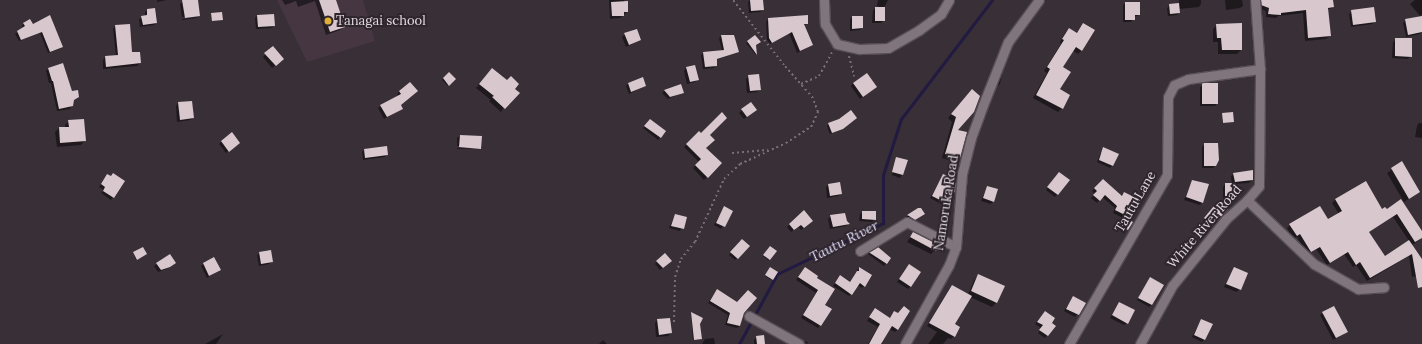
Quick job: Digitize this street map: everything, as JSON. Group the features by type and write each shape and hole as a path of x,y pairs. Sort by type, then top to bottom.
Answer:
{"street":[{"path":"824,0 825,24 841,45 859,49 888,48 919,30 940,14 949,0"},
{"name":"Namoruka Road","path":"905,344 949,265 956,247 962,174 971,138 1008,42 1039,0"},
{"name":"White River Road","path":"1140,344 1172,286 1226,219 1247,200 1259,186 1260,70 1255,0"},
{"name":"Tautu Lane","path":"1069,344 1168,175 1168,97 1174,85 1188,79 1260,70"},
{"path":"1247,200 1314,264 1358,289 1384,287"},
{"path":"860,251 907,222 956,247"},
{"path":"749,316 799,344"}],"path":[{"path":"674,322 675,277 681,259 695,242 724,179 740,164 786,143 810,127 818,112 813,98 733,0"},
{"path":"801,84 819,76 841,45"},
{"path":"841,45 854,76"},
{"path":"732,153 771,149"}],"shaded area":[{"name":"Tanagai school","path":"277,0 363,0 375,41 307,62"}],"building":[{"path":"182,0 198,0 200,16 185,18"},
{"path":"319,0 336,0 345,27 330,32"},
{"path":"750,0 763,0 764,10 751,11"},
{"path":"1261,0 1333,0 1334,7 1328,8 1331,36 1308,38 1306,10 1281,13 1281,15 1268,14 1269,8 1261,5"},
{"path":"628,1 628,12 624,12 624,16 612,16 611,2"},
{"path":"1125,2 1140,2 1140,15 1135,15 1135,20 1125,20"},
{"path":"1179,3 1180,13 1170,14 1169,4"},
{"path":"875,7 885,7 885,21 875,21"},
{"path":"1374,7 1376,22 1353,25 1351,10"},
{"path":"155,8 157,23 143,25 141,16 147,15 147,9"},
{"path":"222,12 223,20 212,21 211,13"},
{"path":"274,14 275,26 258,27 257,15"},
{"path":"50,15 63,47 50,52 42,32 21,40 17,31 25,26 23,23 30,19 33,24"},
{"path":"808,15 808,24 804,24 813,45 800,51 792,32 772,43 769,38 768,18"},
{"path":"852,16 863,16 863,28 852,29"},
{"path":"1422,16 1422,32 1408,35 1405,19"},
{"path":"1083,23 1095,30 1082,51 1076,47 1063,67 1071,72 1060,89 1070,95 1063,109 1036,95 1050,69 1047,67 1064,40 1062,39 1069,28 1077,33"},
{"path":"1242,23 1242,50 1222,50 1221,38 1217,38 1216,24"},
{"path":"130,24 132,52 140,52 141,63 106,67 105,56 118,55 115,25"},
{"path":"637,29 641,40 629,45 624,33"},
{"path":"721,35 734,35 739,52 717,59 717,66 705,67 703,52 724,50"},
{"path":"755,35 761,42 756,45 757,55 747,41"},
{"path":"1395,38 1412,38 1412,57 1395,56"},
{"path":"273,46 284,59 276,66 264,53"},
{"path":"63,63 72,91 78,90 79,97 74,100 73,106 59,109 53,81 48,68"},
{"path":"695,65 699,80 690,82 686,67"},
{"path":"492,68 507,80 511,76 519,84 515,89 520,93 505,109 492,97 494,96 479,84"},
{"path":"449,72 456,79 449,86 443,78"},
{"path":"867,73 877,87 863,97 853,83"},
{"path":"759,74 761,90 750,91 748,75"},
{"path":"643,77 646,86 631,92 628,83"},
{"path":"410,82 418,91 401,105 403,109 387,117 380,105 401,94 399,91"},
{"path":"1202,83 1218,83 1218,104 1202,104"},
{"path":"681,84 684,93 670,97 664,90"},
{"path":"972,89 980,96 974,112 958,130 967,132 960,158 945,154 956,117 951,114"},
{"path":"192,101 194,118 180,120 178,102"},
{"path":"751,102 757,110 747,117 741,109"},
{"path":"851,110 857,118 843,129 832,133 828,123 839,119"},
{"path":"722,112 727,118 710,135 715,140 706,148 722,163 708,178 695,165 701,159 686,144 699,131 701,133"},
{"path":"1233,112 1234,122 1223,123 1222,113"},
{"path":"84,119 86,141 60,143 59,127 69,127 68,120"},
{"path":"650,119 666,131 661,138 644,126"},
{"path":"232,132 240,143 229,152 221,141"},
{"path":"460,135 482,136 481,149 459,147"},
{"path":"1204,143 1218,143 1219,160 1216,166 1204,166"},
{"path":"387,146 388,155 365,158 364,149"},
{"path":"1103,147 1119,154 1113,166 1099,160"},
{"path":"896,157 908,160 903,175 892,172"},
{"path":"1402,161 1420,192 1409,199 1391,168"},
{"path":"1253,170 1253,180 1235,182 1233,173"},
{"path":"1059,172 1070,180 1058,195 1047,187"},
{"path":"113,173 125,181 114,198 103,191 105,187 101,184 107,174 111,176"},
{"path":"943,174 956,180 955,191 948,204 932,196"},
{"path":"1103,179 1122,196 1124,192 1140,200 1131,218 1115,210 1117,206 1105,195 1100,201 1093,195 1097,191 1094,188"},
{"path":"1192,180 1209,184 1203,203 1186,197"},
{"path":"1366,181 1382,209 1385,207 1387,209 1401,199 1422,231 1422,238 1415,242 1397,214 1369,232 1385,256 1409,240 1422,259 1422,287 1418,288 1412,254 1370,278 1360,262 1356,265 1348,252 1330,263 1320,247 1311,252 1300,234 1297,236 1289,224 1320,206 1328,219 1342,211 1335,199"},
{"path":"840,182 842,194 830,196 828,184"},
{"path":"1225,183 1236,183 1236,196 1225,196"},
{"path":"987,186 998,189 994,202 983,198"},
{"path":"724,206 733,211 725,227 716,223"},
{"path":"1214,206 1228,209 1213,225 1204,218"},
{"path":"918,208 921,208 925,214 915,220 907,215"},
{"path":"804,210 813,221 804,228 801,225 794,230 789,224"},
{"path":"862,211 876,211 876,220 862,219"},
{"path":"845,213 847,221 850,224 833,227 830,215"},
{"path":"675,214 687,217 684,229 671,226"},
{"path":"1125,218 1133,222 1128,230 1121,227"},
{"path":"913,232 939,245 936,251 910,237"},
{"path":"742,239 750,246 738,259 730,252"},
{"path":"770,246 777,251 770,260 763,255"},
{"path":"143,247 147,254 137,260 133,252"},
{"path":"878,247 891,258 887,264 868,253"},
{"path":"271,250 273,262 261,264 259,252"},
{"path":"665,253 672,261 663,268 656,261"},
{"path":"170,254 176,263 161,270 156,263"},
{"path":"214,257 221,270 209,276 203,263"},
{"path":"909,264 921,272 911,287 899,279"},
{"path":"770,267 778,272 773,280 765,275"},
{"path":"805,267 818,276 817,278 835,289 825,305 832,309 821,326 803,315 818,290 798,277"},
{"path":"859,267 872,275 865,287 860,283 852,295 835,283 840,275 850,282 857,271 859,271"},
{"path":"1234,267 1248,273 1241,290 1226,284"},
{"path":"978,274 1005,286 997,303 971,291"},
{"path":"1150,277 1164,285 1152,305 1138,298"},
{"path":"952,285 972,296 955,324 960,327 955,337 929,323"},
{"path":"717,289 737,302 748,290 757,298 744,313 740,326 727,323 730,313 710,301"},
{"path":"1073,296 1086,303 1079,315 1066,309"},
{"path":"1119,302 1135,310 1128,324 1112,315"},
{"path":"904,306 910,311 898,330 892,326 881,344 869,344 880,324 869,317 875,308 890,318 894,311 898,313"},
{"path":"1334,306 1348,332 1336,338 1322,312"},
{"path":"1045,311 1055,318 1052,323 1056,326 1048,336 1039,330 1043,325 1037,322"},
{"path":"691,312 703,318 700,324 702,339 694,340"},
{"path":"670,318 672,333 659,335 657,319"},
{"path":"1201,319 1213,324 1205,340 1194,335"},
{"path":"764,335 765,344 757,344 756,336"}],"waterway":[{"name":"Tautu River","path":"739,344 777,274 883,223 883,175 901,119 992,0"}],"place":[{"name":"Tanagai school","path":"328,21"}]}
